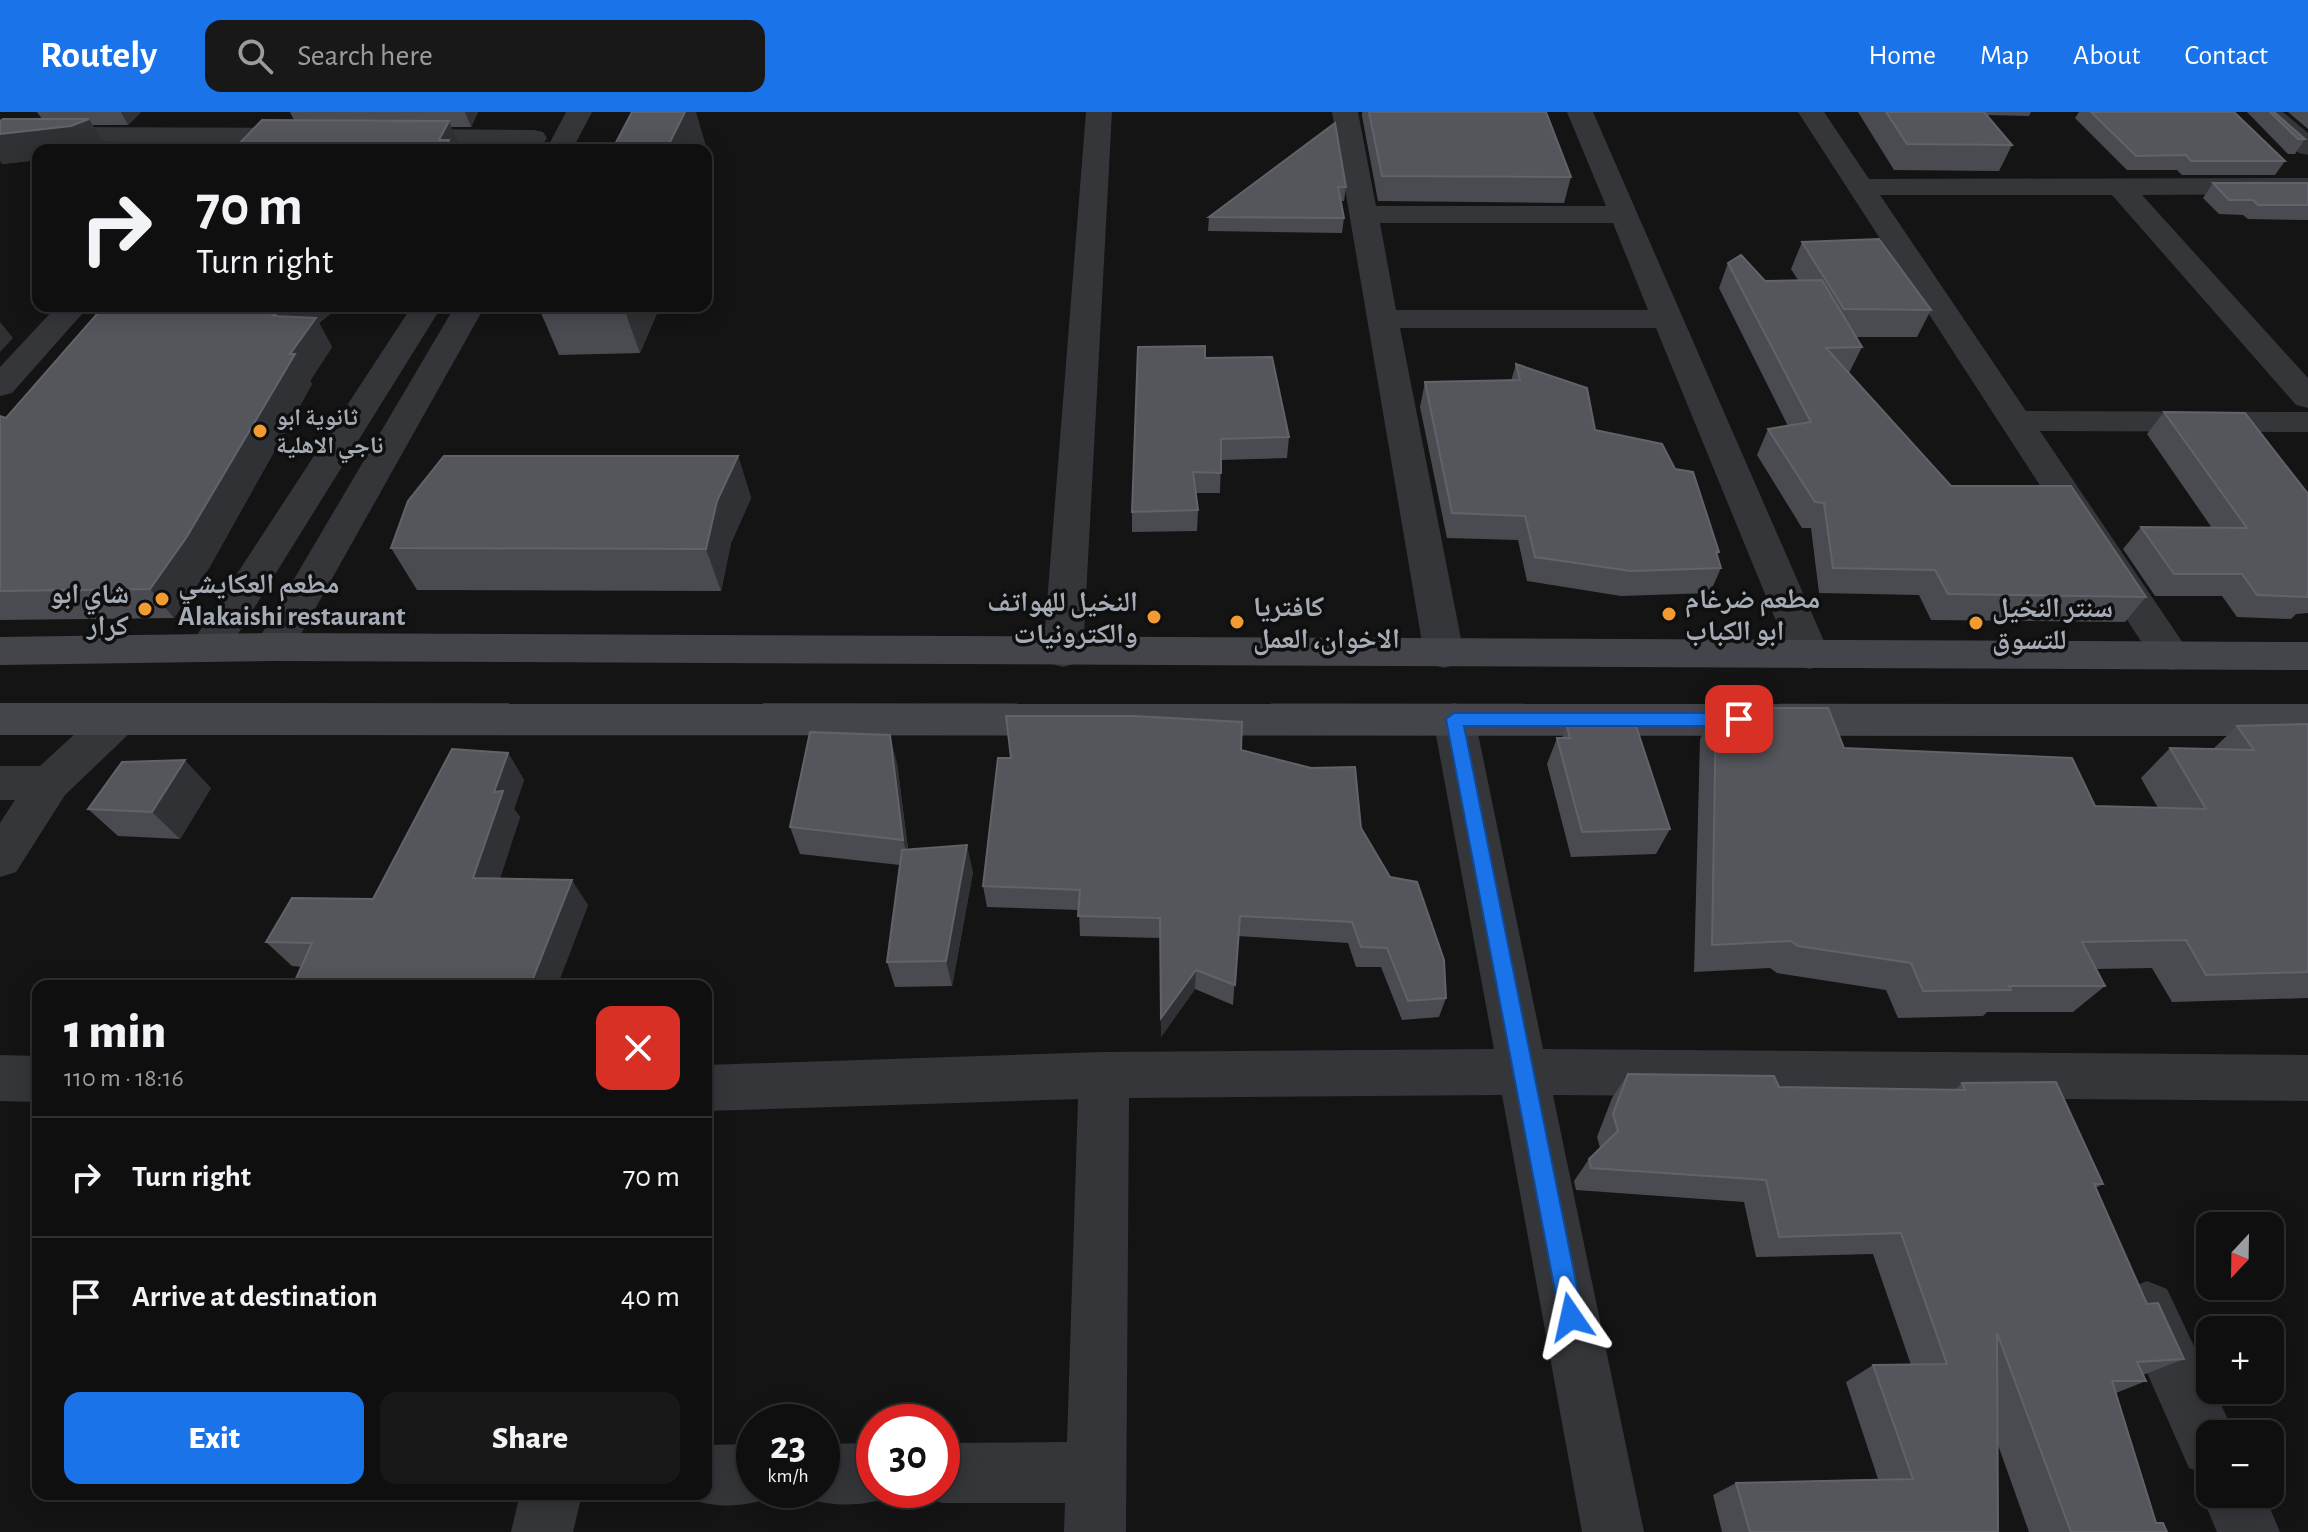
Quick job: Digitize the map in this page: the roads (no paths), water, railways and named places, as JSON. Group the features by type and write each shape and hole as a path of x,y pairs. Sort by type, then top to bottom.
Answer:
{"street":[{"path":"375,136 530,144 548,112"},
{"path":"562,144 579,112"},
{"path":"1063,653 1099,112"},
{"path":"1345,112 1444,654"},
{"path":"1580,112 1810,655"},
{"path":"1811,112 2171,656"},
{"path":"2267,112 2308,147"},
{"path":"15,135 225,143 327,136"},
{"path":"2119,186 2308,398"},
{"path":"1861,187 2308,186"},
{"path":"1364,215 1622,214"},
{"path":"0,386 68,312"},
{"path":"209,648 423,312"},
{"path":"274,647 467,312"},
{"path":"1383,319 1666,319"},
{"path":"2015,421 2308,422"},
{"path":"0,651 274,647 1063,653 2308,656"},
{"path":"1221,653 1251,675 1256,687 1254,707 1246,719"},
{"path":"1357,654 1340,674 1339,684 1345,706 1361,719"},
{"path":"0,859 50,783 119,718"},
{"path":"0,719 2308,720"},
{"path":"1454,719 1613,1532"},
{"path":"0,783 50,783"},
{"path":"712,1088 1104,1075 1523,1072 2051,1099 2308,1078"},
{"path":"1095,1532 1104,1075"},
{"path":"0,1078 32,1079"},
{"path":"2126,1262 2198,1420"},
{"path":"960,1473 1096,1472"},
{"path":"712,1475 736,1474"},
{"path":"542,1532 550,1500"},
{"path":"2238,1508 2249,1532"}],"place":[{"name":"ثانوية ابو ناجي الاهلية","path":"260,431"},
{"name":"مطعم العكايشي Alakaishi restaurant","path":"162,599"},
{"name":"شاي ابو كرار","path":"145,609"},
{"name":"مطعم ضرغام ابو الكباب","path":"1669,614"},
{"name":"النخيل للهواتف والكترونيات","path":"1154,617"},
{"name":"كافتريا الاخوان، العمل","path":"1237,622"},
{"name":"سنتر النخيل للتسوق","path":"1976,623"}]}
